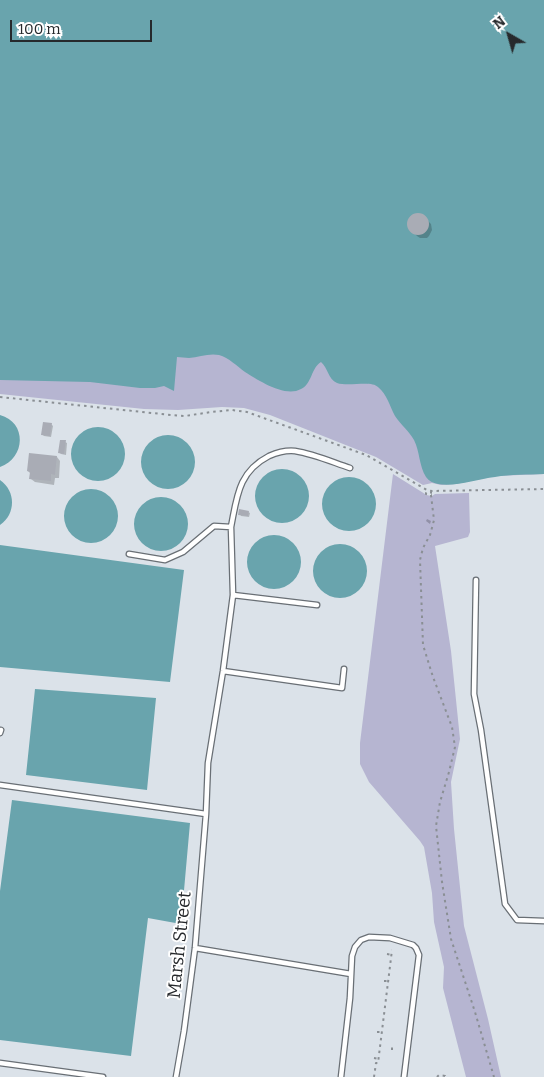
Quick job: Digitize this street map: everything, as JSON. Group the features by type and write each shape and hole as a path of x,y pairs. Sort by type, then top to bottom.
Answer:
{"lane":[{"name":"Marsh Street","path":"176,1077 195,948 206,814 208,763 224,671 233,595 230,527 237,495 244,479 258,462 275,453 293,451 350,468"},
{"path":"130,554 165,560 183,552 214,526 230,527"},
{"path":"476,580 474,694 481,730 505,904 517,920 544,921"},
{"path":"233,595 317,605"},
{"path":"224,671 342,688 344,669"},
{"path":"0,784 206,814"},
{"path":"341,1077 350,998 352,956 355,946 361,940 369,937 390,938 413,945 419,955 404,1077"},
{"path":"195,948 351,974"},
{"path":"0,1063 103,1077"},
{"path":"53,1077 54,1070"}],"path":[{"path":"0,397 185,416 232,410 247,412 366,455 427,490 544,489"},
{"path":"431,491 431,493 427,494 431,494 434,520 420,560 424,645 433,678 452,727 455,747 440,802 436,826 451,939 494,1077"},
{"path":"374,1077 376,1063 378,1063 379,1059 392,950"},
{"path":"387,954 392,955"},
{"path":"377,1032 382,1032"},
{"path":"392,1045 392,1050"},
{"path":"374,1058 379,1059"},
{"path":"436,1077 439,1075 445,1077"}],"shaded area":[{"path":"0,0 544,0 544,474 501,476 445,485 431,482 424,473 414,440 395,416 381,390 375,385 370,384 337,383 332,379 321,362 315,368 305,387 295,391 280,390 272,387 219,355 189,358 177,357 174,391 164,386 140,388 90,382 0,380"},
{"path":"0,306 332,334 544,474 496,476 456,484 441,485 432,483 423,485 376,457 270,415 244,408 144,409 0,394"},
{"path":"0,415 9,419 15,425 19,432 20,440 15,456 0,467"},
{"path":"93,427 103,427 113,431 121,439 125,454 121,469 113,477 103,481 93,481 83,477 75,469 71,459 71,449 75,439 83,431"},
{"path":"163,435 173,435 183,439 191,447 195,462 191,477 183,485 173,489 163,489 153,485 145,477 141,467 141,457 145,447 153,439"},
{"path":"277,469 287,469 297,473 305,481 309,496 305,511 297,519 287,523 277,523 267,519 259,511 255,501 255,491 259,481 267,473"},
{"path":"393,474 426,495 469,493 470,532 468,537 435,546 451,651 460,739 451,782 464,926 501,1077 466,1077 443,988 444,967 434,922 432,893 424,847 369,782 360,764 360,743"},
{"path":"344,477 354,477 364,481 372,489 376,504 372,519 364,527 354,531 344,531 334,527 326,519 322,509 322,499 326,489 334,481"},
{"path":"0,480 9,490 12,502 9,515 0,525"},
{"path":"86,489 96,489 106,493 114,501 118,516 114,531 106,539 96,543 86,543 76,539 68,531 64,521 64,511 68,501 76,493"},
{"path":"156,497 166,497 176,501 184,509 188,524 184,539 176,547 166,551 156,551 146,547 138,539 134,529 134,519 138,509 146,501"},
{"path":"269,535 279,535 289,539 297,547 301,562 297,577 289,585 279,589 269,589 259,585 251,577 247,567 247,557 251,547 259,539"},
{"path":"335,544 345,544 355,548 363,556 367,571 363,586 355,594 345,598 335,598 325,594 317,586 313,576 313,566 317,556 325,548"},
{"path":"0,545 184,570 170,682 0,667"},
{"path":"35,689 156,698 147,790 26,775"},
{"path":"12,800 190,823 181,924 148,918 131,1056 0,1040 0,891"}],"building":[{"path":"418,213 426,216 429,224 426,232 418,235 410,232 407,224 410,216"},
{"path":"43,422 52,423 50,436 41,435"},
{"path":"60,440 66,440 64,454 58,453"},
{"path":"29,453 57,456 55,475 51,474 51,481 29,479 30,472 27,471"},
{"path":"239,509 249,511 248,516 238,515"}]}
